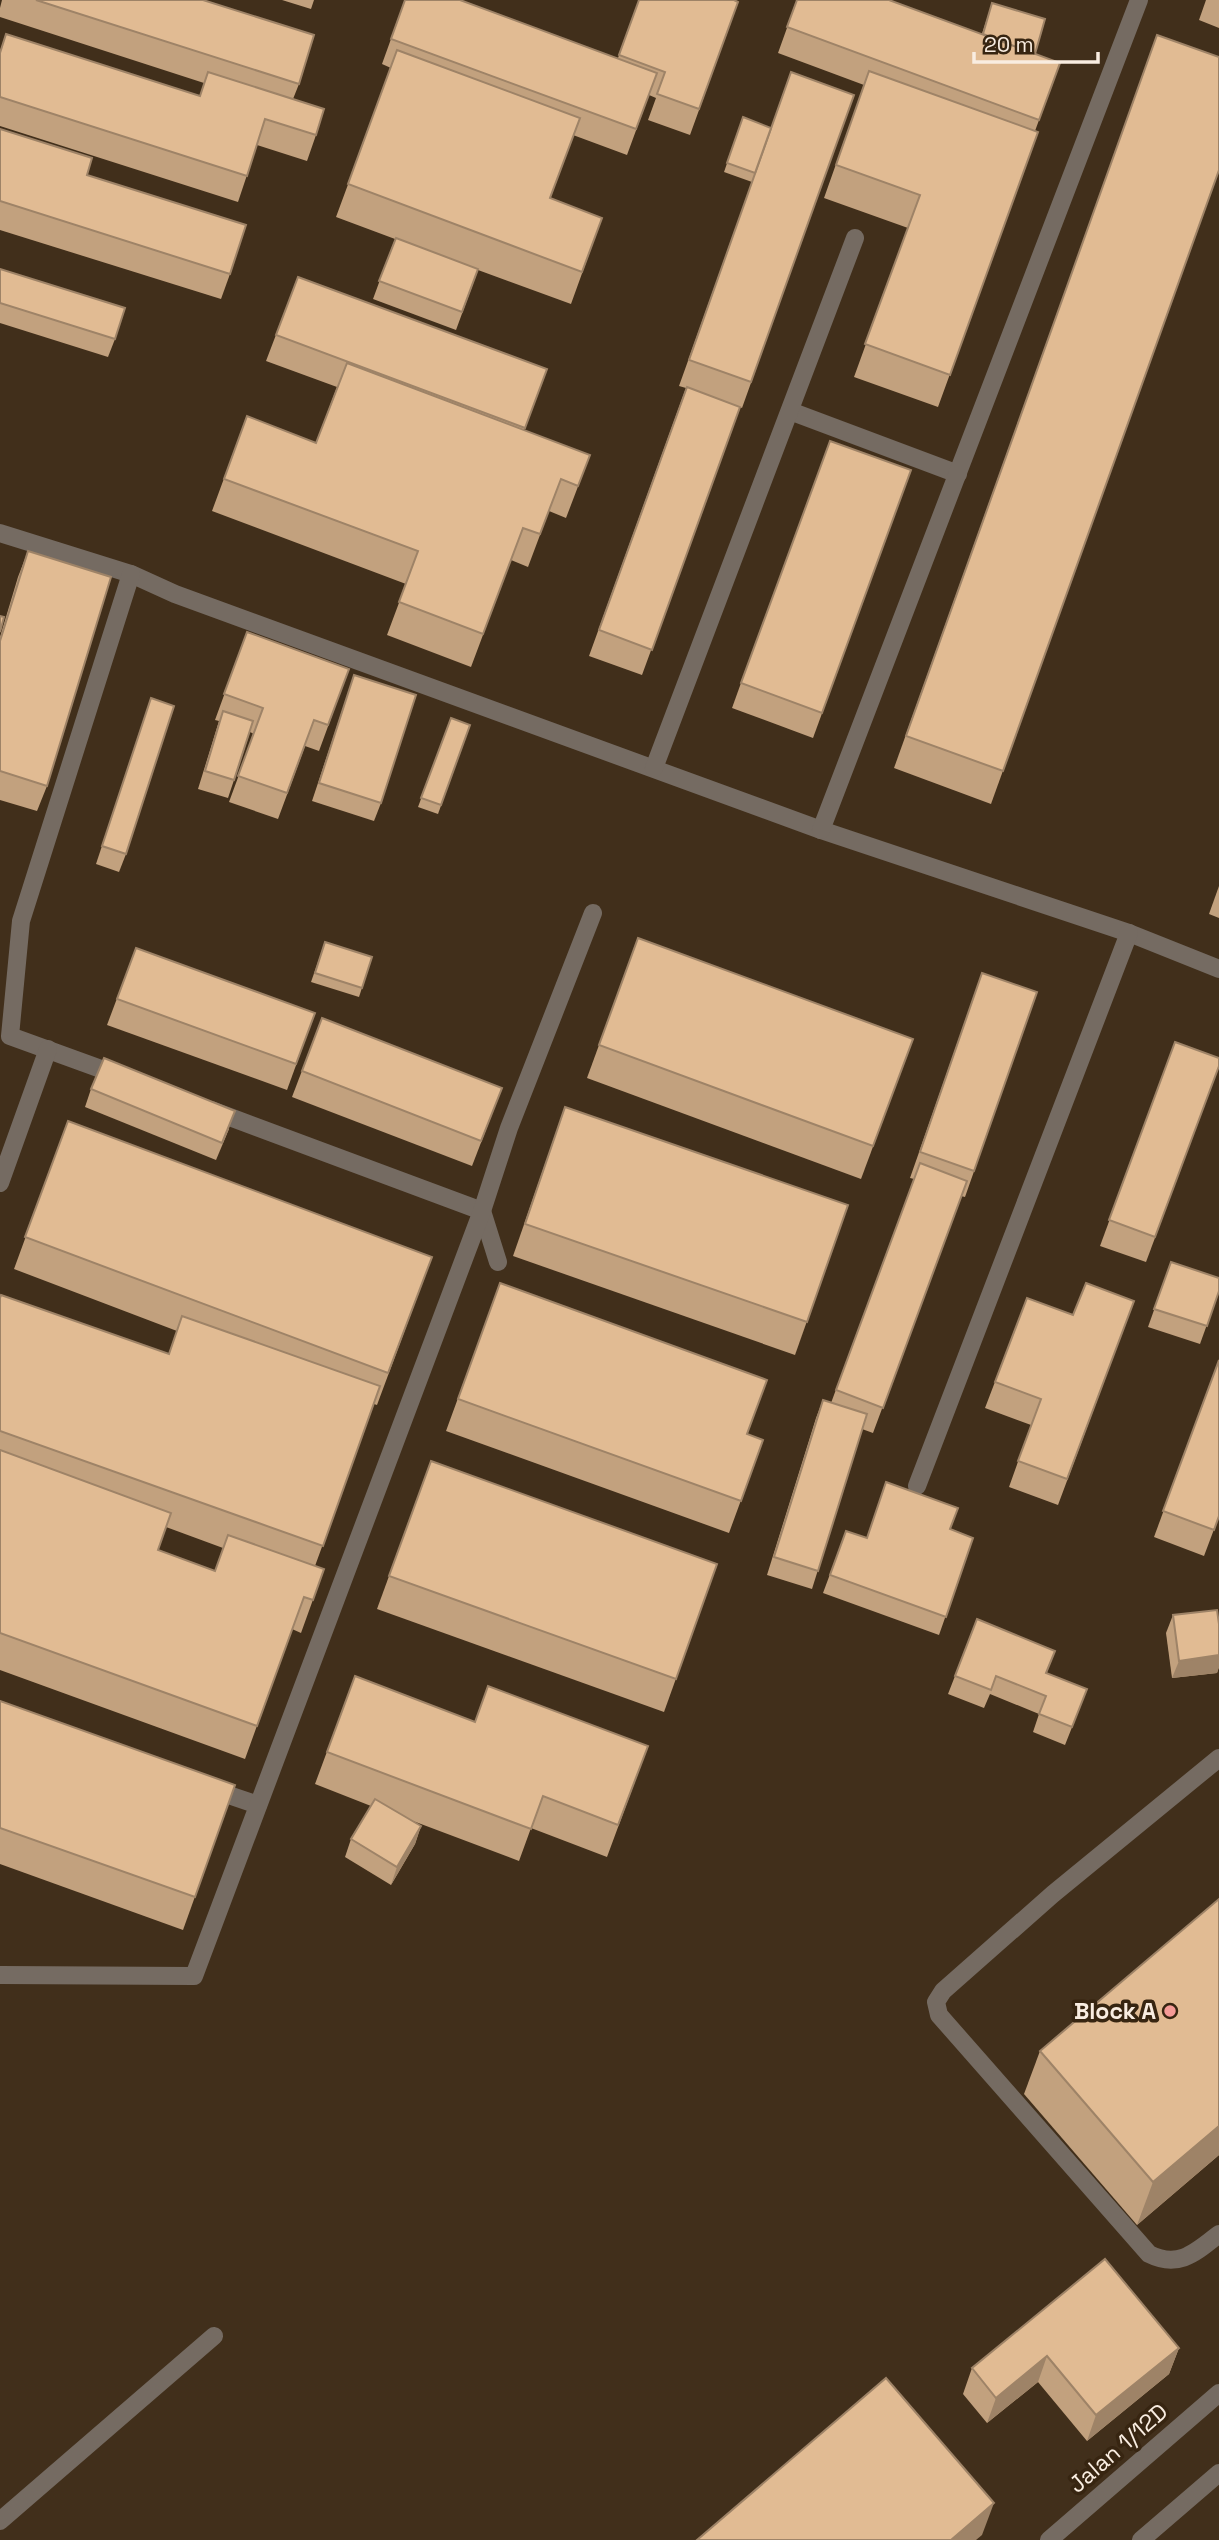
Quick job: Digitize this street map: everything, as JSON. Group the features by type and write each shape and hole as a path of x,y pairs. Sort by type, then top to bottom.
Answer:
{"street":[{"path":"821,830 1139,0"},
{"path":"654,768 855,238"},
{"path":"790,411 958,474"},
{"path":"0,533 131,575 175,594 821,830 1129,933 1219,970"},
{"path":"131,575 22,921 10,1036 137,1082"},
{"path":"0,1975 194,1976 482,1211 509,1128 593,912"},
{"path":"917,1486 1129,933"},
{"path":"0,1183 48,1049"},
{"path":"188,1101 482,1211"},
{"path":"482,1211 498,1262"},
{"path":"1219,1758 1053,1894 943,1991 936,2003 939,2015 1149,2254 1163,2261 1195,2253 1219,2234"},
{"path":"194,1782 258,1805"},
{"path":"0,2521 214,2336"},
{"name":"Jalan 1/12D","path":"1049,2540 1219,2393"},
{"path":"1141,2540 1219,2473"}],"building":[{"path":"36,0 203,0 314,35 299,84"},
{"path":"405,0 460,0 657,73 636,129 391,39"},
{"path":"639,0 738,2 699,109 657,94 665,72 619,55"},
{"path":"797,0 889,0 1060,63 1039,120 787,27"},
{"path":"992,3 1045,19 1035,54 983,34"},
{"path":"6,34 200,96 208,72 324,109 316,135 265,119 247,176 0,97 0,53"},
{"path":"1157,35 1219,57 1219,170 1003,771 906,736"},
{"path":"397,50 580,118 550,198 602,218 582,272 348,184"},
{"path":"869,71 1038,132 950,375 865,344 920,195 836,165"},
{"path":"791,72 854,95 751,382 689,360"},
{"path":"743,117 771,128 755,173 727,163"},
{"path":"0,129 92,158 87,175 246,225 230,274 0,201"},
{"path":"396,238 478,269 462,312 379,281"},
{"path":"0,269 125,308 115,339 0,303"},
{"path":"298,277 547,369 525,428 276,335"},
{"path":"347,363 590,455 578,486 561,479 540,534 523,528 483,634 399,602 418,551 224,479 247,416 316,443"},
{"path":"687,387 740,407 652,650 599,630"},
{"path":"830,441 911,470 822,713 741,683"},
{"path":"28,551 111,577 47,786 0,771 0,641"},
{"path":"0,616 4,617 0,632"},
{"path":"247,632 349,669 328,725 314,720 287,793 238,776 263,708 224,694"},
{"path":"354,675 416,695 381,803 319,783"},
{"path":"151,698 174,706 126,854 102,846"},
{"path":"223,711 253,721 234,780 205,771"},
{"path":"451,718 470,725 441,805 421,798"},
{"path":"638,938 913,1039 873,1146 599,1045"},
{"path":"325,942 372,957 362,988 315,973"},
{"path":"136,948 315,1013 296,1064 117,999"},
{"path":"982,973 1037,992 974,1171 920,1152"},
{"path":"322,1018 502,1088 481,1141 302,1071"},
{"path":"1175,1042 1219,1058 1219,1066 1155,1237 1109,1220"},
{"path":"104,1058 235,1111 222,1143 91,1089"},
{"path":"565,1107 848,1205 807,1322 525,1224"},
{"path":"68,1121 432,1257 388,1373 25,1237"},
{"path":"920,1163 967,1181 883,1408 836,1390"},
{"path":"1171,1262 1219,1278 1219,1291 1207,1326 1154,1309"},
{"path":"500,1283 767,1380 747,1434 763,1440 741,1501 458,1399"},
{"path":"1086,1283 1134,1301 1067,1479 1018,1461 1041,1399 995,1382 1027,1298 1073,1315"},
{"path":"1,1295 169,1354 182,1316 380,1386 323,1546 0,1431"},
{"path":"1219,1360 1219,1516 1214,1530 1163,1511"},
{"path":"823,1400 867,1414 818,1571 774,1557"},
{"path":"0,1450 171,1513 158,1550 215,1571 228,1535 324,1569 313,1600 304,1597 257,1726 0,1633"},
{"path":"431,1461 717,1564 676,1679 389,1576"},
{"path":"886,1482 958,1508 950,1529 973,1538 946,1617 830,1575 846,1531 867,1538"},
{"path":"1217,1610 1219,1655 1179,1661 1173,1615"},
{"path":"977,1619 1055,1651 1046,1673 1087,1689 1072,1727 1039,1714 1046,1696 996,1676 991,1690 955,1676"},
{"path":"355,1676 475,1722 488,1686 648,1746 618,1825 543,1796 531,1829 327,1752"},
{"path":"0,1701 235,1785 195,1897 0,1828"},
{"path":"375,1799 421,1826 397,1867 351,1839"},
{"name":"Block A","path":"1219,1899 1219,2126 1153,2182 1040,2051"},
{"path":"1105,2259 1179,2348 1096,2415 1047,2356 996,2398 972,2368"},
{"path":"886,2378 994,2503 951,2540 697,2540"}],"place":[{"name":"Block A","path":"1170,2011"}]}
